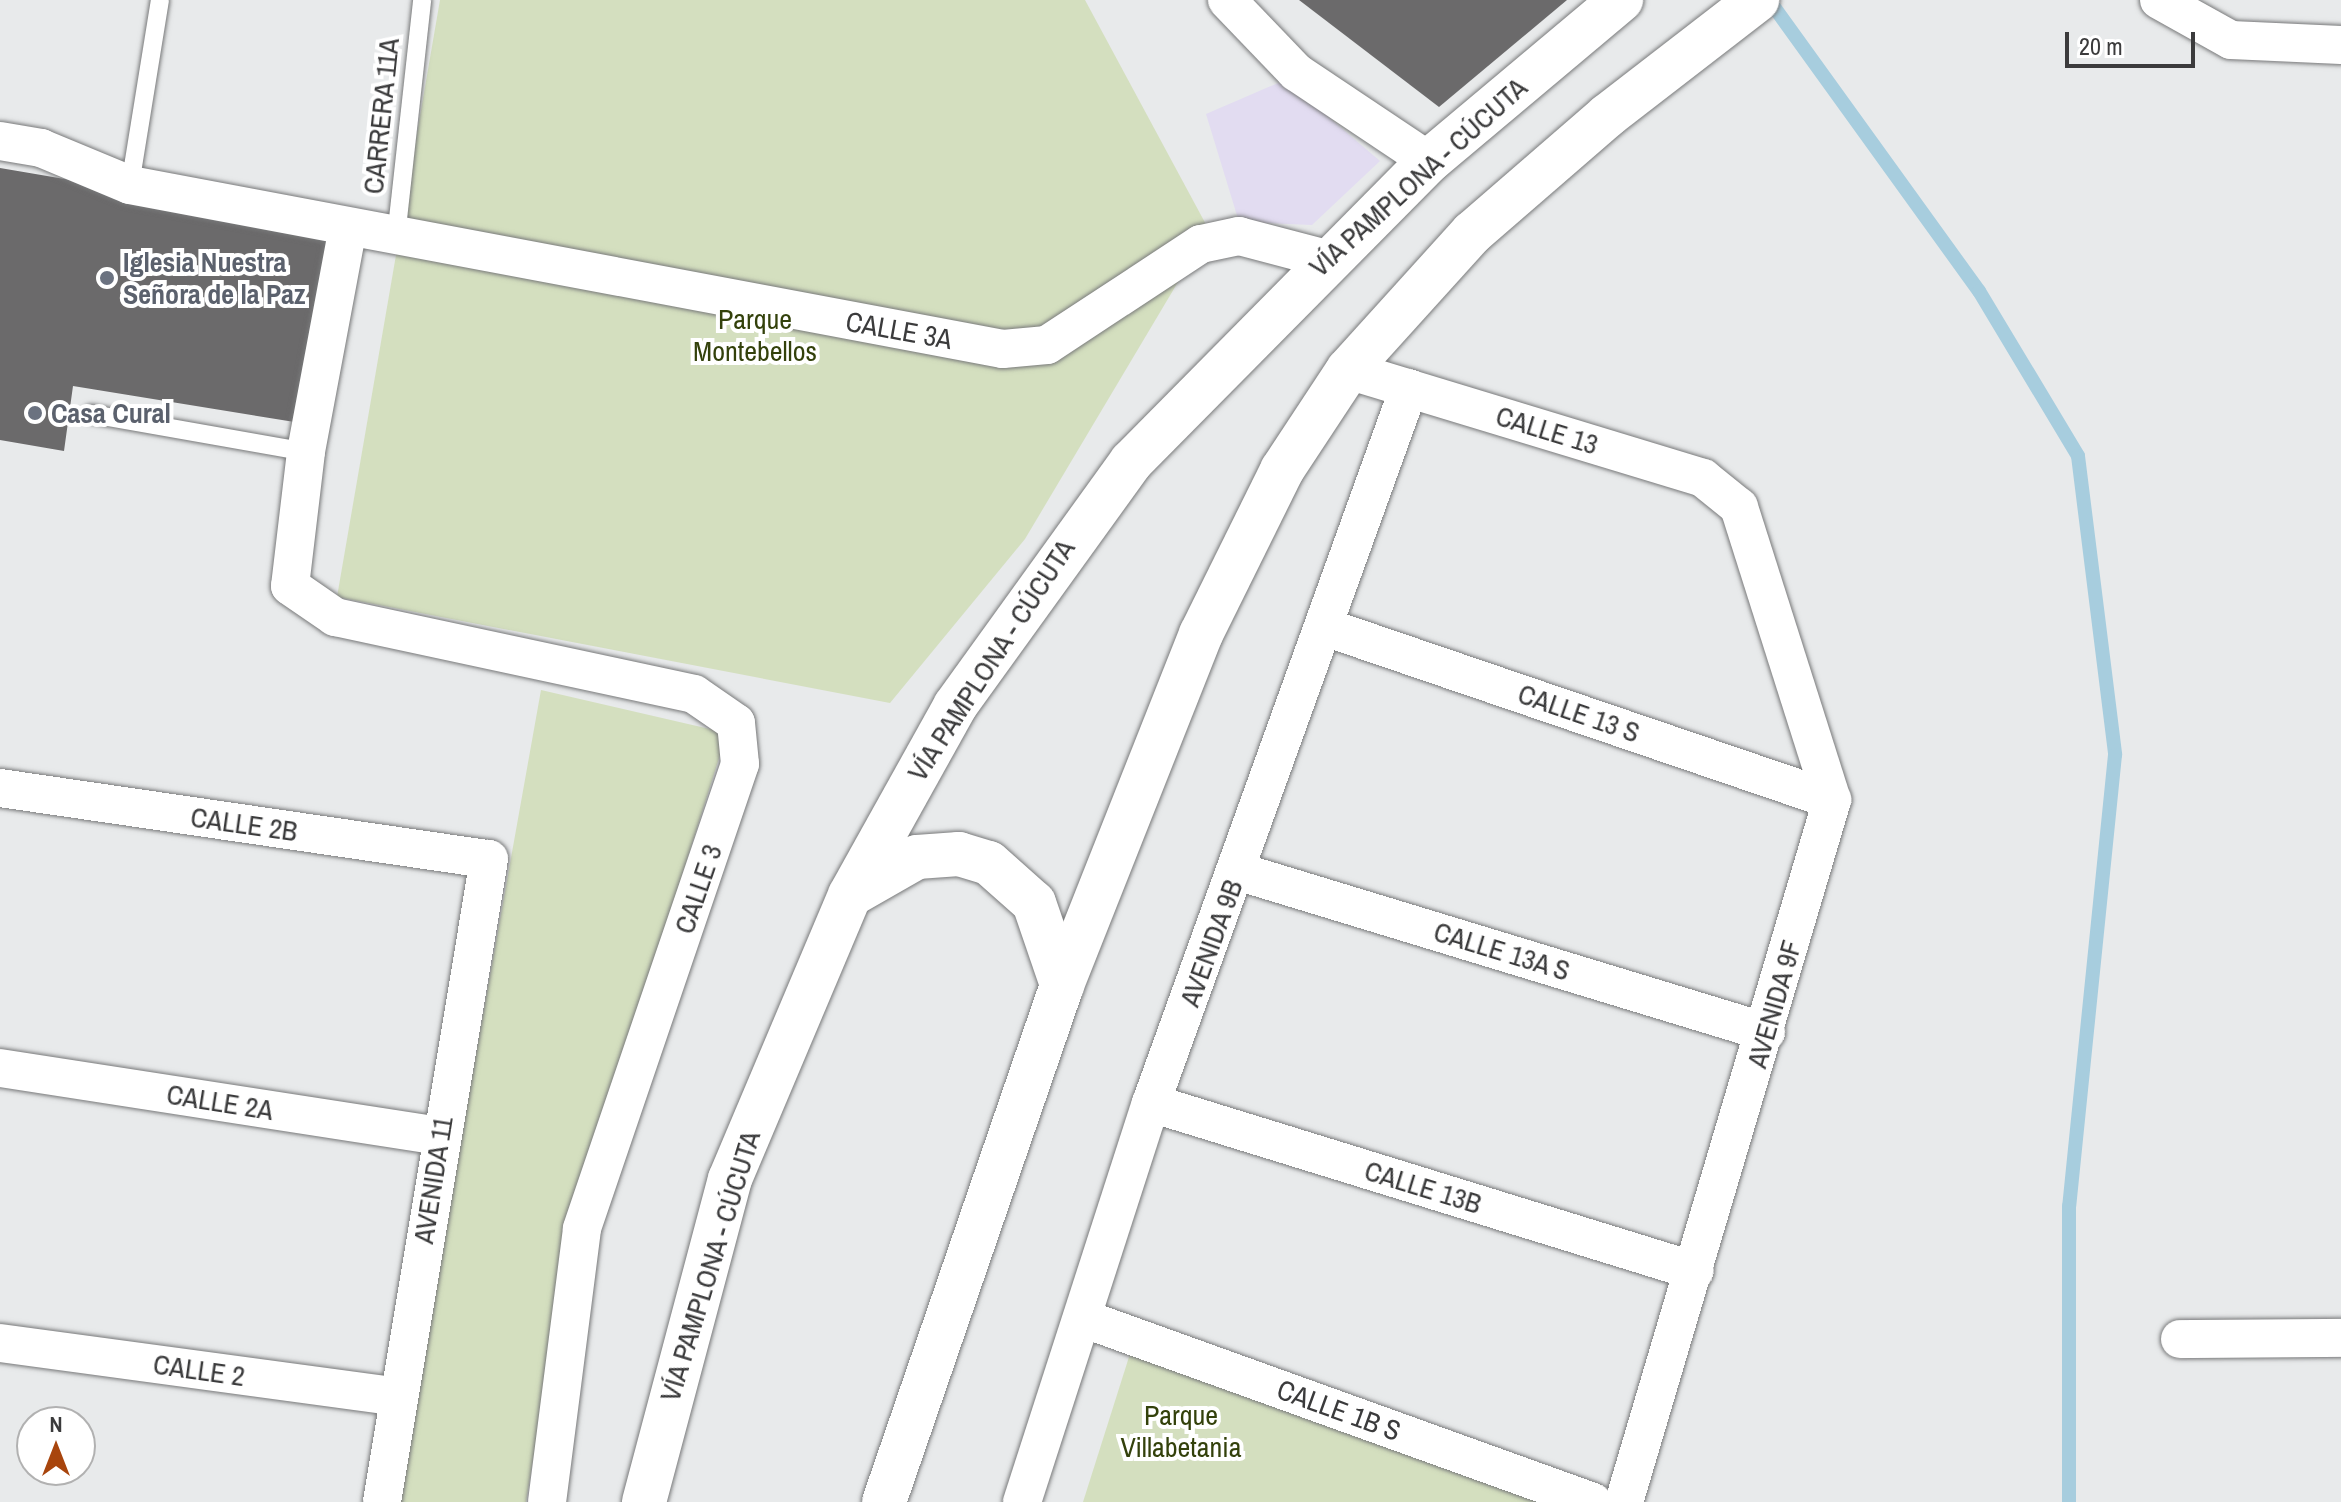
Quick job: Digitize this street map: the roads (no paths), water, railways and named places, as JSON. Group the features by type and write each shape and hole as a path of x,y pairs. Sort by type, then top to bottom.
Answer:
{"highway":[{"path":"884,1502 1062,985 1201,634 1282,470 1348,370 1472,233 1678,58 1757,0"},
{"name":"VÍA PAMPLONA - CÚCUTA","path":"651,1490 730,1179 850,895 955,706 1075,533 1131,462 1326,259 1429,161 1620,1"},
{"path":"850,895 917,857 959,854 989,863 1034,903 1062,985"}],"street":[{"path":"1227,0 1296,72 1429,161"},
{"path":"2159,0 2231,40 2341,45"},
{"name":"CALLE 3A","path":"0,141 41,148 130,185 1003,349 1047,345 1201,244 1239,236 1326,259"},
{"path":"306,452 348,227"},
{"name":"CALLE 13","path":"1348,370 1703,478 1739,507 1832,800"},
{"name":"AVENIDA 9B","path":"1022,1502 1085,1319 1151,1103 1409,388"},
{"name":"CALLE 3","path":"306,452 287,570 298,594 335,617 694,694 736,723 740,764 582,1229 547,1502"},
{"name":"CALLE 13 S","path":"1325,627 1832,800"},
{"name":"CALLE 2B","path":"0,788 489,859"},
{"name":"AVENIDA 9F","path":"1624,1502 1766,1032 1832,800"},
{"name":"AVENIDA 11","path":"382,1502 439,1136 489,859"},
{"name":"CALLE 13A S","path":"1237,871 1766,1032"},
{"name":"CALLE 2A","path":"0,1068 439,1136"},
{"name":"CALLE 13B","path":"1151,1103 1695,1271"},
{"name":"CALLE 1B S","path":"1085,1319 1593,1502"},
{"path":"2180,1339 2341,1338"},
{"name":"CALLE 2","path":"0,1343 398,1397"}],"lane":[{"path":"130,185 160,0"},
{"name":"CARRERA 11A","path":"396,237 422,0"},
{"path":"91,414 306,452"}],"waterway":[{"path":"1769,0 1979,291 2078,456 2115,755 2069,1206 2069,1502"}],"place":[{"name":"Iglesia Nuestra Señora de la Paz","path":"107,278"},
{"name":"Casa Cural","path":"35,413"}],"park label":[{"name":"Parque Montebellos","path":"755,335"},
{"name":"Parque Villabetania","path":"1181,1431"}]}
